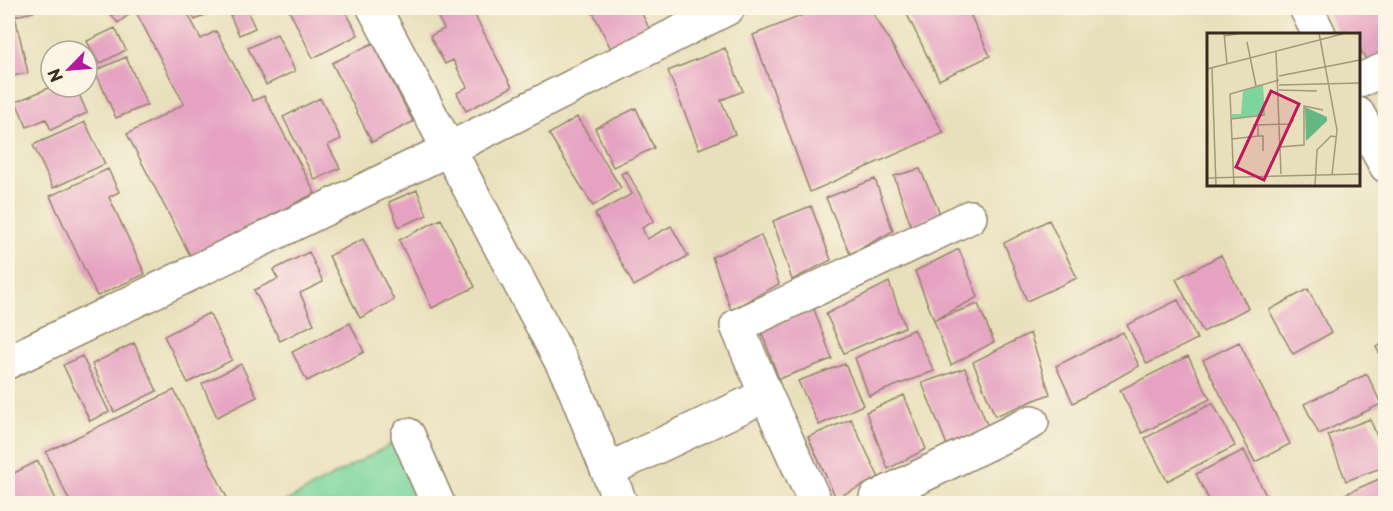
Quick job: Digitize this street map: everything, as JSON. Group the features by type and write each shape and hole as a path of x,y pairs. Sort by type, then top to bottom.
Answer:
{"street":[{"path":"374,8 571,380 621,504"},
{"path":"8,362 449,149 728,8"},
{"path":"1306,8 1318,33"},
{"path":"1360,81 1386,69"},
{"path":"1360,116 1386,166"},
{"path":"816,504 737,326 970,217"},
{"path":"608,470 766,395"},
{"path":"873,502 1032,422"},
{"path":"408,435 438,504"}],"green space":[{"path":"395,442 424,504 281,504"}],"building":[{"path":"8,8 33,8 34,12 15,16 28,73 8,77"},
{"path":"106,8 129,8 132,12 118,23"},
{"path":"134,8 185,8 201,39 216,31 253,101 264,96 315,193 191,257 127,134 184,104"},
{"path":"188,8 219,8 195,20"},
{"path":"246,8 255,28 239,35 230,15"},
{"path":"288,8 344,8 358,35 313,58"},
{"path":"433,8 471,8 512,87 466,111 457,93 467,87 453,60 445,64 430,36 444,29"},
{"path":"591,8 639,8 650,30 611,49"},
{"path":"821,8 870,8 944,133 810,192 753,35"},
{"path":"904,8 967,8 990,56 939,80"},
{"path":"1325,8 1386,8 1386,53 1367,62 1360,48 1360,33 1338,33"},
{"path":"115,28 126,50 99,64 99,39 91,39"},
{"path":"277,34 295,71 266,85 248,48"},
{"path":"373,43 413,122 372,142 332,63"},
{"path":"725,48 743,91 721,100 735,134 699,149 668,71"},
{"path":"126,57 147,105 116,118 99,80 99,69"},
{"path":"39,92 39,99 81,99 87,113 51,130 46,119 27,127 16,102"},
{"path":"320,98 341,139 328,145 340,168 315,180 283,117"},
{"path":"636,108 654,148 613,167 595,128"},
{"path":"577,117 621,188 593,206 549,134"},
{"path":"85,122 105,164 53,188 33,145"},
{"path":"108,169 119,192 109,197 145,274 97,296 50,196"},
{"path":"920,169 940,213 911,226 894,176"},
{"path":"627,171 654,221 642,228 647,239 671,226 688,256 634,286 595,214 632,194 621,174"},
{"path":"875,179 893,231 850,254 826,198"},
{"path":"417,190 427,215 399,227 389,202"},
{"path":"811,206 831,260 792,280 773,221"},
{"path":"441,219 475,287 432,308 399,240"},
{"path":"1049,220 1077,278 1027,301 1004,243"},
{"path":"761,235 779,284 731,310 712,257"},
{"path":"363,239 394,300 360,318 329,256"},
{"path":"959,249 978,297 934,320 978,304 994,342 951,365 915,271"},
{"path":"309,252 323,282 300,293 314,324 280,341 254,290 278,279 273,270"},
{"path":"1221,255 1248,308 1203,332 1176,279"},
{"path":"889,282 905,327 844,353 826,314"},
{"path":"1308,289 1331,333 1293,354 1269,310"},
{"path":"1178,300 1197,339 1147,364 1127,325"},
{"path":"814,309 832,359 779,379 760,328"},
{"path":"209,313 232,360 188,383 164,336"},
{"path":"350,323 364,352 307,381 292,352"},
{"path":"914,329 934,371 869,396 855,358"},
{"path":"1123,332 1139,366 1073,403 1056,366"},
{"path":"1030,333 1050,394 995,416 973,362"},
{"path":"1239,342 1290,444 1255,462 1203,360"},
{"path":"1386,342 1386,366 1376,347"},
{"path":"134,343 157,391 114,412 92,364"},
{"path":"82,356 109,412 90,421 63,365"},
{"path":"1188,356 1210,399 1142,433 1120,390"},
{"path":"241,364 257,397 217,417 202,384"},
{"path":"845,364 863,405 819,425 798,381"},
{"path":"965,368 988,427 947,445 922,383"},
{"path":"1367,374 1381,404 1319,434 1304,404"},
{"path":"174,390 230,504 71,504 46,452"},
{"path":"904,395 926,449 888,469 866,412"},
{"path":"1213,403 1235,446 1167,481 1145,438"},
{"path":"851,419 879,478 836,498 808,437"},
{"path":"1370,419 1386,459 1386,466 1346,481 1328,435"},
{"path":"1244,450 1270,504 1211,504 1196,474"},
{"path":"38,461 58,504 8,504 8,476"},
{"path":"1386,476 1386,504 1344,504 1341,496"}]}
